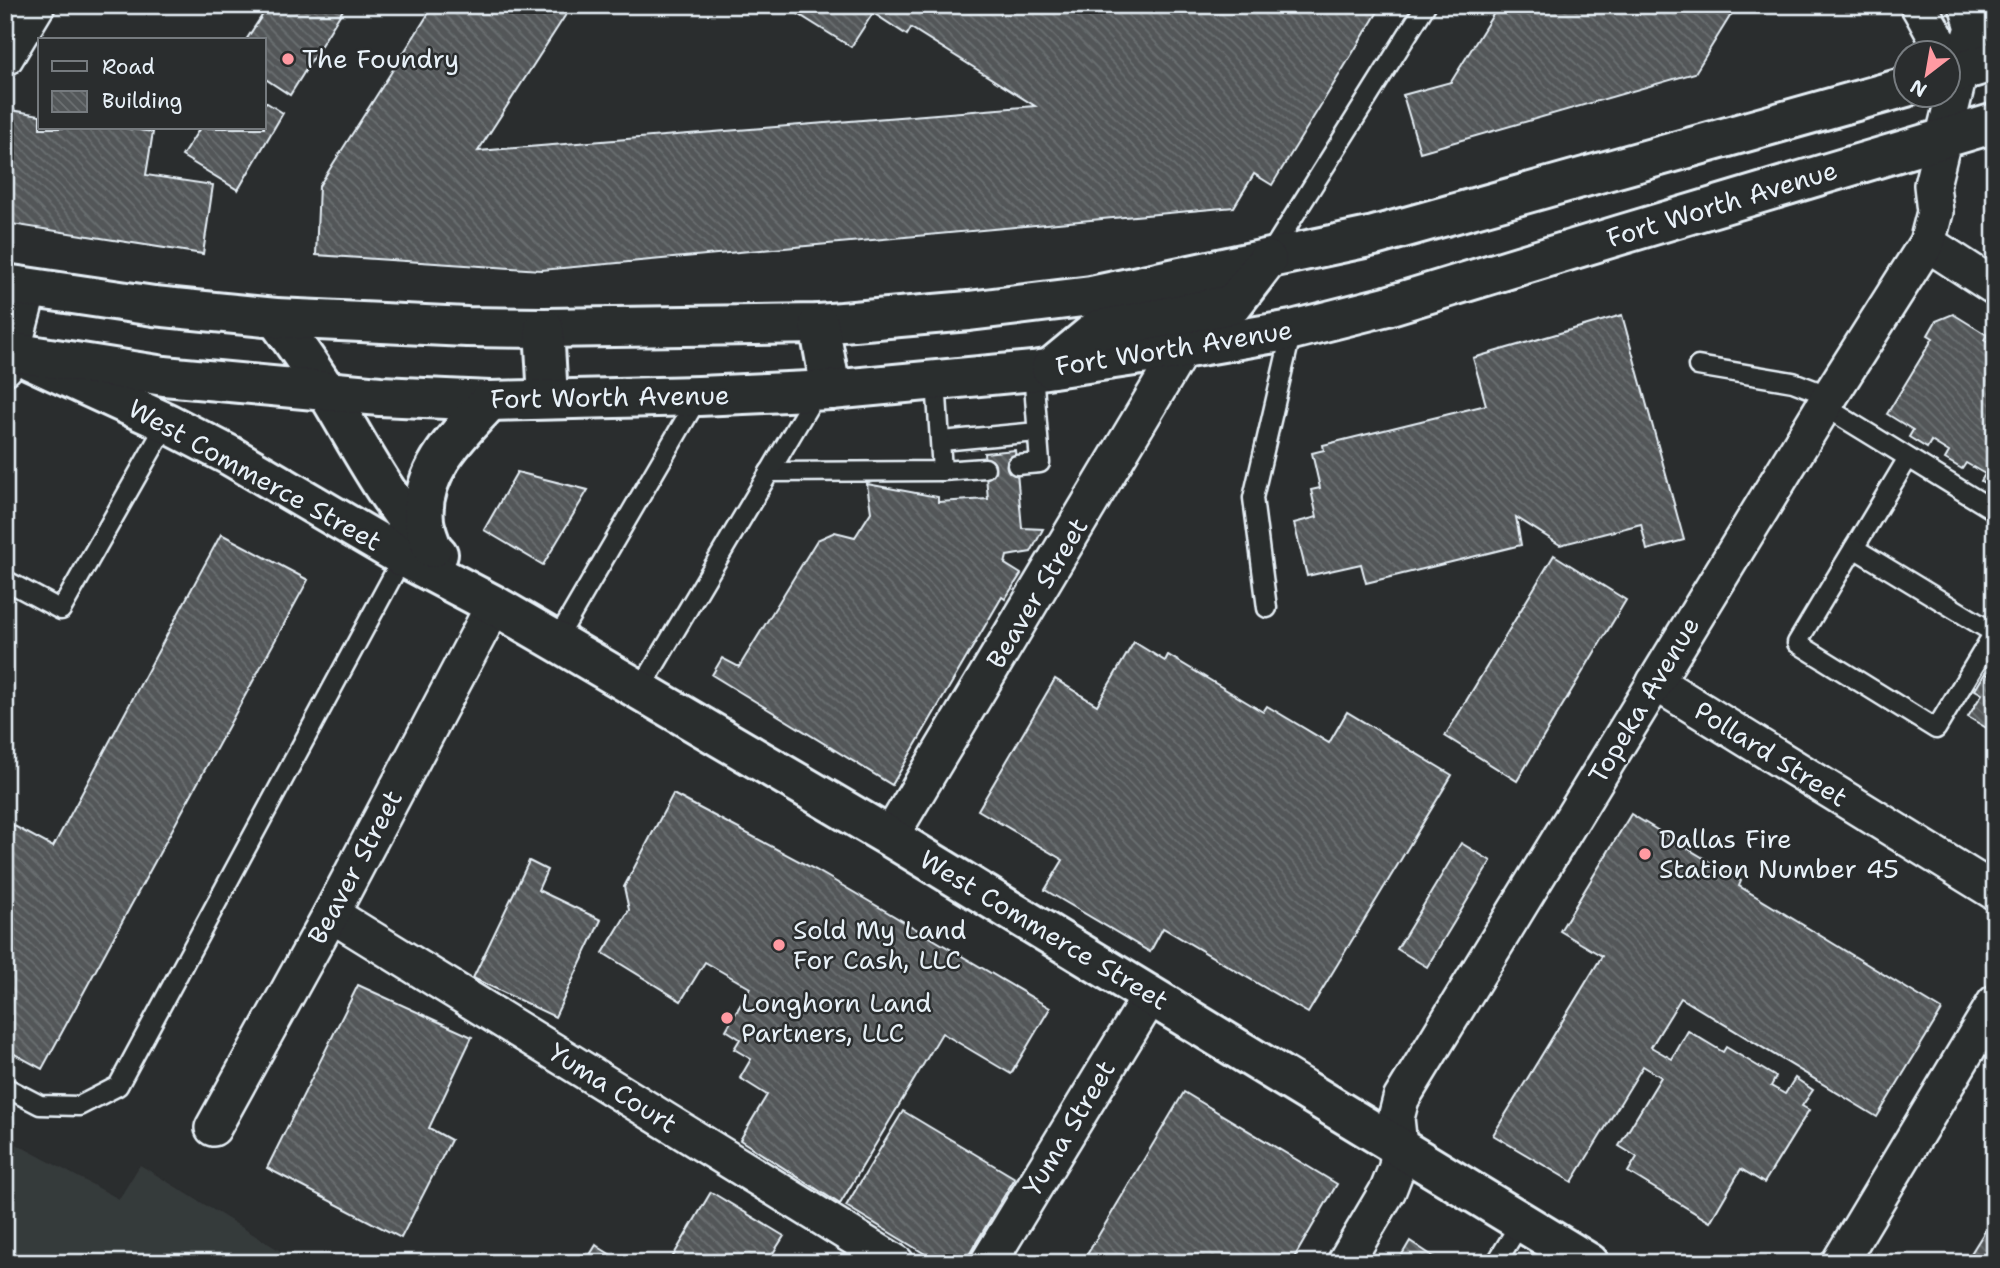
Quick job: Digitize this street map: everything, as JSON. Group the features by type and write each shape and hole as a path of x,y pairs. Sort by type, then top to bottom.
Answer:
{"main road":[{"path":"17,287 154,306 276,318 467,327 819,324 969,311 1091,296 1374,236 1892,91"},
{"name":"Fort Worth Avenue","path":"326,390 380,396 490,401 699,396 936,381 1042,370 1182,349 1292,330 1387,306 1995,123"},
{"path":"1042,370 1097,330 1233,304 1267,260"},
{"name":"West Commerce Street","path":"276,318 326,390 403,514 417,552"},
{"path":"819,324 824,390"},
{"path":"544,328 548,398"},
{"name":"West Commerce Street","path":"8,357 164,376 326,390"},
{"name":"West Commerce Street","path":"8,357 167,423 417,552 494,605 890,836 1589,1263"},
{"path":"417,552 424,521 426,491 449,446 490,401"}],"street":[{"path":"5,58 37,5"},
{"path":"1918,5 1929,21 1936,38"},
{"name":"Topeka Avenue","path":"1962,56 1974,28 1967,5"},
{"name":"Topeka Avenue","path":"1345,1263 1388,1190 1397,1167 1399,1146 1396,1118 1401,1099 1827,401 1927,243 1935,212 1932,185 1950,108"},
{"path":"1927,243 1995,287"},
{"path":"8,357 17,287"},
{"name":"Beaver Street","path":"890,836 1182,349"},
{"name":"Beaver Street","path":"214,1128 331,914 494,605"},
{"name":"Pollard Street","path":"1655,682 1995,892"},
{"name":"Yuma Court","path":"331,914 896,1263"},
{"name":"Yuma Street","path":"988,1263 1151,995"},
{"path":"1839,1263 1995,1003"}],"lane":[{"path":"1267,260 1426,5"},
{"path":"1267,608 1253,498 1292,330"},
{"path":"1698,366 1793,382 1827,401 1908,458 1995,511"},
{"path":"1017,466 1040,463 1037,432 1042,370"},
{"path":"936,381 942,471"},
{"path":"640,690 769,472 824,390"},
{"path":"556,641 699,396"},
{"path":"5,580 61,610 167,423"},
{"path":"942,441 1037,432"},
{"path":"1854,548 1994,632 1937,729 1797,643 1854,548 1908,458"},
{"path":"769,472 942,471 985,468"},
{"path":"5,1087 40,1105 79,1106 118,1086 417,552"},
{"path":"1496,1263 1521,1222"}],"shaded area":[{"path":"5,1138 119,1199 140,1165 300,1263 5,1263"}],"building":[{"name":"The Foundry","path":"269,5 346,5 290,95 266,79 266,38 247,38"},
{"path":"434,5 572,5 478,151 1035,106 911,28 907,35 873,13 851,47 787,7 789,5 1382,5 1272,185 1254,174 1234,207 541,270 316,255 319,186"},
{"path":"1499,5 1737,5 1695,73 1420,152 1403,95 1451,82"},
{"path":"266,102 283,113 238,190 182,156 199,130 266,130"},
{"path":"5,109 38,115 38,130 153,132 146,175 213,185 203,254 5,223"},
{"path":"1953,314 1987,335 1984,340 1995,346 1995,490 1981,481 1985,474 1966,463 1962,469 1945,459 1949,452 1931,441 1927,448 1909,437 1913,430 1887,414 1933,338 1928,335 1936,321"},
{"path":"1622,315 1684,540 1647,550 1641,524 1560,545 1516,517 1521,545 1366,583 1361,564 1307,576 1294,523 1317,517 1311,490 1320,488 1312,453 1324,450 1323,445 1486,405 1473,358"},
{"path":"1015,450 1022,528 1043,529 1031,552 1007,556 1005,564 1021,574 1005,599 1002,597 892,785 712,675 722,658 739,667 817,540 835,532 855,537 871,512 867,484 938,497 938,502 988,499 984,453"},
{"path":"517,472 588,490 543,565 484,530"},
{"path":"221,534 308,580 42,1069 5,1049 5,821 53,847"},
{"path":"1554,555 1626,600 1517,781 1445,736"},
{"path":"1134,642 1165,661 1168,655 1263,712 1267,706 1329,743 1347,712 1452,775 1308,1013 1163,928 1150,952 1045,890 1063,860 978,810 1055,679 1097,705"},
{"path":"1985,673 1992,677 1995,673 1995,733 1968,717 1982,694 1975,690"},
{"path":"673,794 816,870 1050,1008 1011,1074 942,1033 840,1204 740,1140 767,1095 740,1078 751,1059 734,1049 740,1039 726,1030 750,988 705,962 681,1001 603,953 629,910 624,887"},
{"path":"1631,814 1741,881 1739,886 1942,1010 1877,1117 1681,998 1651,1047 1672,1059 1688,1031 1723,1052 1726,1047 1776,1077 1771,1086 1785,1094 1795,1078 1813,1090 1802,1106 1809,1110 1764,1183 1741,1169 1710,1222 1628,1172 1637,1157 1619,1146 1661,1077 1643,1066 1572,1182 1493,1135 1602,956 1560,931"},
{"path":"1461,843 1491,861 1427,967 1397,949"},
{"path":"529,861 547,870 538,890 601,920 555,1017 473,978"},
{"path":"358,985 472,1037 429,1128 451,1140 401,1238 267,1168"},
{"path":"1184,1092 1337,1184 1291,1263 1082,1263"},
{"path":"903,1111 1015,1178 964,1263 940,1263 846,1206"},
{"path":"711,1192 784,1236 768,1261 772,1263 669,1263"},
{"path":"1995,1215 1995,1263 1965,1263"},
{"path":"1410,1241 1443,1263 1397,1263"},
{"path":"596,1245 600,1248 624,1263 585,1263"}],"place":[{"name":"The Foundry","path":"288,59"},
{"name":"Dallas Fire Station Number 45","path":"1645,854"},
{"name":"Sold My Land For Cash, LLC","path":"779,945"},
{"name":"Longhorn Land Partners, LLC","path":"727,1018"}]}
